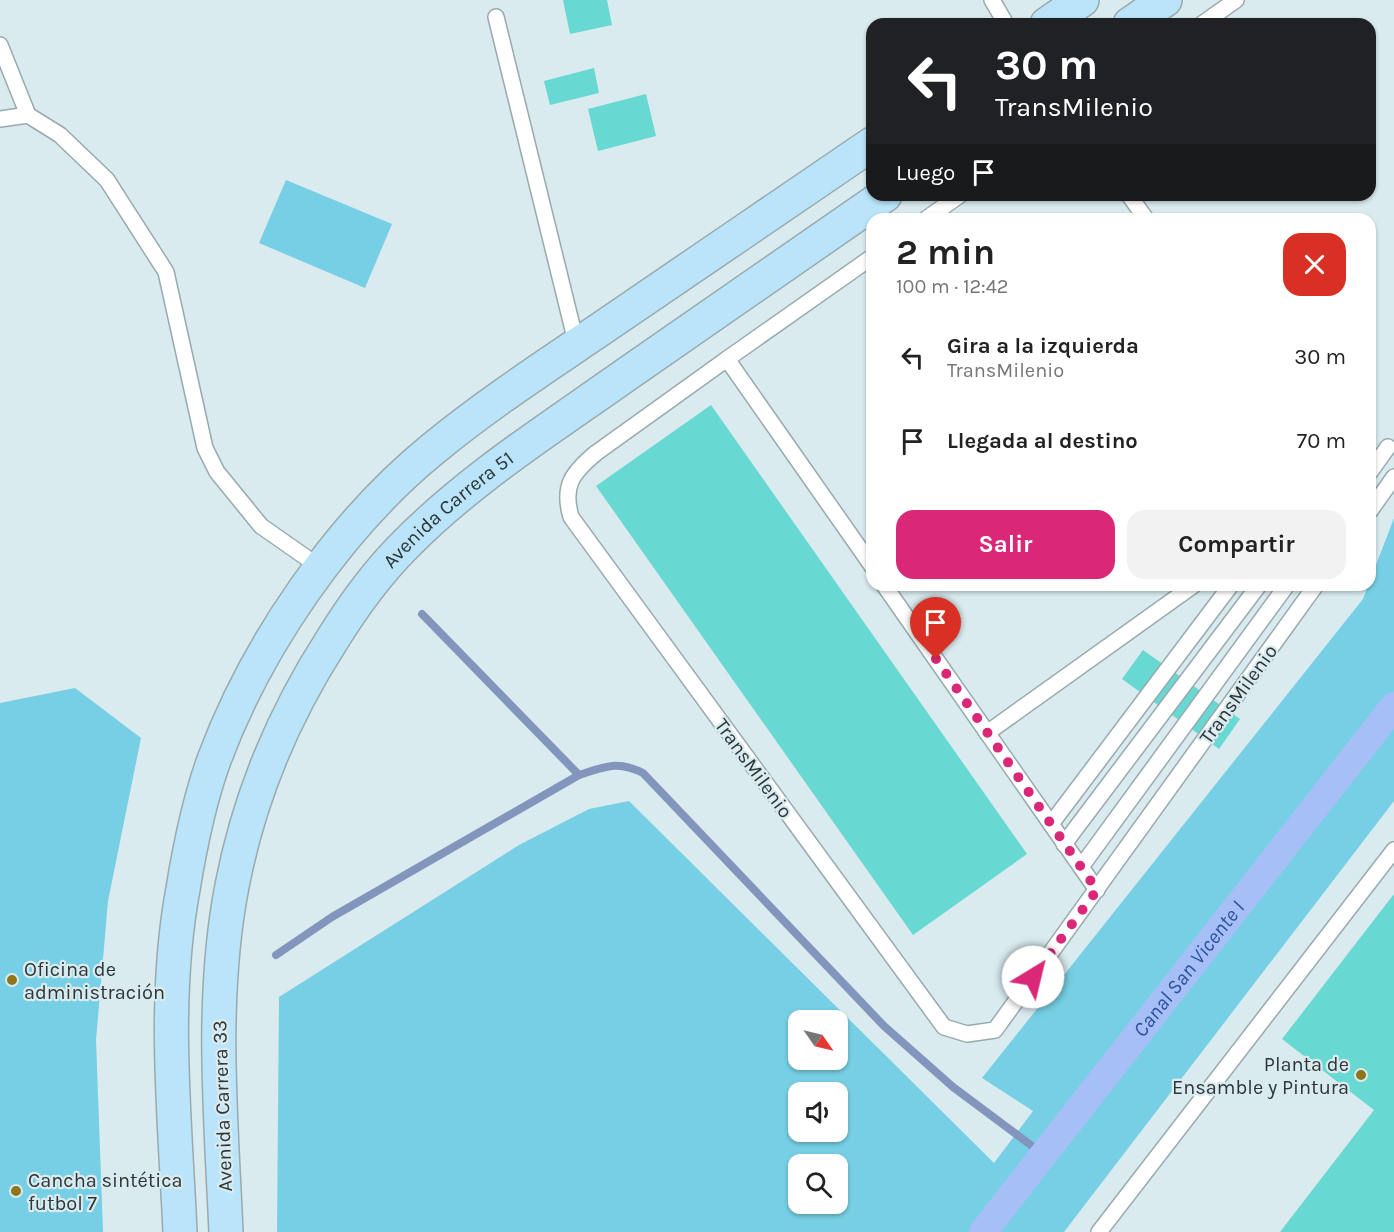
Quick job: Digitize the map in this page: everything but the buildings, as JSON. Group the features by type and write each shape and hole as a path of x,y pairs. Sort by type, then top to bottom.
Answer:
{"main road":[{"path":"1139,18 1165,0"},
{"path":"180,1232 171,1009 182,891 213,762 233,713 258,665 298,599 337,546 430,450 492,402 866,148"},
{"name":"Avenida Carrera 51","path":"220,979 232,888 245,829 262,773 307,678 353,606 403,546 465,490 533,440 876,201"},
{"name":"Avenida Carrera 33","path":"220,979 219,1022 226,1232"}],"lane":[{"path":"992,0 1002,18"},
{"path":"1211,18 1236,0"},
{"path":"496,17 577,346"},
{"path":"0,45 28,115 60,135 106,180 166,272 205,448 217,472 261,526 321,568"},
{"path":"0,119 28,115"},
{"path":"934,213 952,201"},
{"name":"TransMilenio","path":"866,261 727,358 582,465 570,482 566,499 571,517 944,1027 967,1034 995,1030 1312,591"},
{"path":"727,358 866,557"},
{"path":"1376,456 1391,445"},
{"path":"1376,464 1391,445"},
{"path":"1376,502 1394,477"},
{"path":"888,591 1097,890"},
{"path":"987,733 1186,591"},
{"path":"1051,824 1226,591"},
{"path":"1064,844 1254,591"},
{"name":"TransMilenio","path":"1081,867 1283,591"},
{"path":"1099,1232 1394,850"}],"shaded area":[{"path":"286,180 392,224 365,288 259,243"},
{"path":"1394,518 1394,801 1064,1232 277,1232 279,997 519,845 589,809 629,801 840,1010 788,1010 788,1070 848,1070 848,1018 994,1163 1033,1111 982,1078 1363,599 1366,591 1376,591 1376,565"},
{"path":"75,688 141,738 108,901 96,1040 103,1232 0,1232 0,703"}],"waterway":[{"path":"422,614 579,775"},
{"name":"Canal San Vicente I","path":"983,1232 1394,706"},
{"path":"276,955 332,917 579,775 611,766 634,769 643,773 884,1026 953,1087 1044,1155"}],"place":[{"name":"Oficina de administración","path":"12,980"},
{"name":"Planta de Ensamble y Pintura","path":"1361,1075"},
{"name":"Cancha sintética futbol 7","path":"16,1191"}],"route":[{"path":"936,659 1097,890 1033,977"}]}
